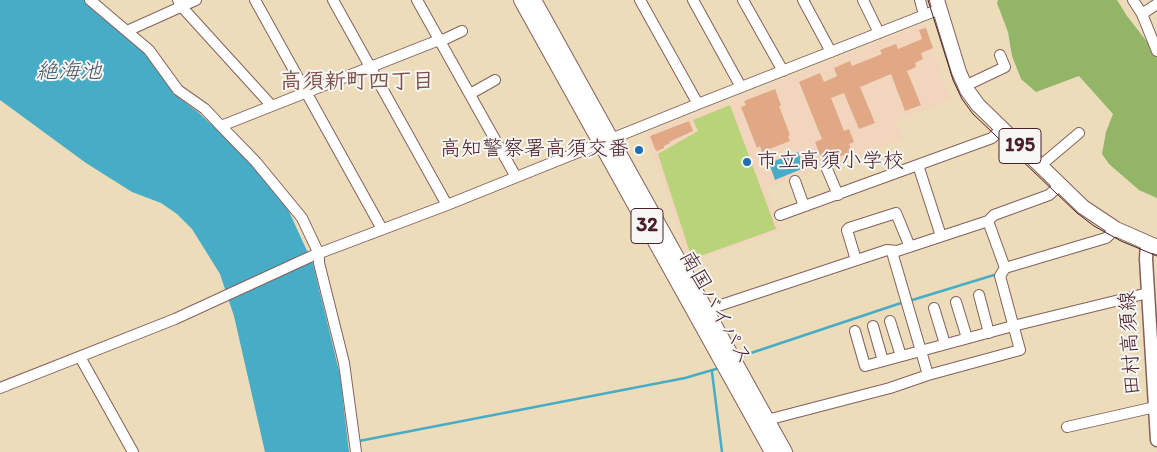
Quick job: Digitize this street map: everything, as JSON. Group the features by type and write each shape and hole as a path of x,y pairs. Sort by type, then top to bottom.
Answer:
{"highway":[{"name":"南国バイパス","path":"521,0 706,310 785,452"},
{"name":"南国バイパス","path":"534,0 606,141 772,452"},
{"name":"195","path":"939,4 959,72 965,86 978,105 1083,207 1116,229 1152,245"}],"main road":[{"name":"田村高須線","path":"1152,245 1148,293 1157,440"}],"street":[{"path":"90,0 148,50 178,90 204,109 256,162 302,218 316,255 344,363 356,452"},
{"path":"127,31 179,3 196,0"},
{"path":"255,0 382,229"},
{"path":"333,0 447,204"},
{"path":"417,0 516,177"},
{"path":"640,0 698,104"},
{"path":"693,0 741,87"},
{"path":"743,0 783,71"},
{"path":"803,0 830,52"},
{"path":"863,0 879,33"},
{"path":"920,0 924,15"},
{"path":"1133,0 1142,14 1157,49"},
{"path":"179,3 271,105"},
{"path":"0,388 175,319 316,255 924,15 939,4"},
{"path":"1142,14 1157,4"},
{"path":"221,126 438,40 446,39 462,31"},
{"path":"965,86 1005,68 1000,55"},
{"path":"470,94 495,80"},
{"path":"780,215 992,138 1002,129"},
{"path":"1040,166 1079,133"},
{"path":"918,165 941,236"},
{"path":"828,168 838,195"},
{"path":"795,181 804,206"},
{"path":"706,310 887,250 892,252 910,247 988,221 994,215 1049,195 1060,186"},
{"path":"856,260 847,230 896,213 910,247"},
{"path":"988,221 1005,268"},
{"path":"767,420 890,388 928,375 1021,355 1000,276 1005,268 1106,238 1116,229"},
{"path":"892,252 928,375"},
{"path":"855,332 865,366 1013,326 1148,293"},
{"path":"978,295 989,333"},
{"path":"956,302 967,338"},
{"path":"934,308 945,344"},
{"path":"890,321 901,356"},
{"path":"873,326 883,361"},
{"path":"80,357 133,452"},
{"path":"1067,427 1155,407"}],"shaded area":[{"name":"市立高須小学校","path":"924,24 926,25 947,89 953,100 896,121 903,139 767,188 782,230 690,263 685,253 664,184 644,134"}],"green space":[{"path":"998,0 1117,0 1157,58 1157,198 1139,190 1109,164 1102,154 1106,132 1113,114 1079,76 1036,92 1021,79 1012,56 1008,32 997,3"},
{"path":"730,105 776,229 692,259 658,154 698,131 693,120"}],"water":[{"name":"絶海池","path":"0,0 84,0 137,45 174,94 199,113 233,144 286,205 313,264 340,375 349,452 265,452 234,316 220,274 192,229 177,214 161,203 132,192 86,163 0,100"},
{"path":"798,152 804,168 775,180 769,163"}],"building":[{"path":"926,28 933,48 921,53 923,59 915,63 916,67 907,71 921,105 905,111 891,74 860,87 875,123 859,129 844,93 831,98 844,131 849,129 854,142 849,144 852,152 823,163 815,142 822,139 799,82 820,73 824,82 837,76 834,68 850,61 852,66 882,54 880,50 896,44 898,49 922,39 919,30"},
{"path":"775,89 790,135 788,136 790,141 762,152 760,146 757,148 741,107 746,105 744,101"},
{"path":"689,121 693,131 669,142 664,148 657,151 655,149 650,136"}],"waterway":[{"path":"909,301 994,275"},
{"path":"742,356 904,302"},
{"path":"359,441 685,378 716,369"},
{"path":"712,372 722,452"}],"tram line":[{"path":"928,0 953,80 962,99 973,114 1077,213 1094,226 1121,241 1157,256"}],"place":[{"name":"高知警察署高須交番","path":"639,150"},
{"name":"市立高須小学校","path":"747,162"}],"district":[{"name":"高須新町四丁目","path":"357,82"}]}
